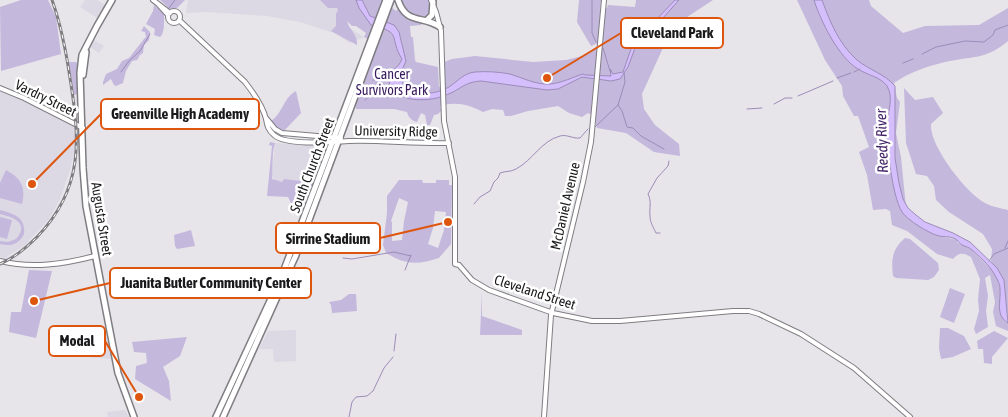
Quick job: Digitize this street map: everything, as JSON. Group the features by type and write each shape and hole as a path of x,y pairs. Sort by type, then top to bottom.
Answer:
{"main road":[{"name":"Augusta Street","path":"112,0 86,49 82,79 86,206 120,380 134,417"},
{"path":"382,0 382,15"},
{"name":"South Church Street","path":"223,417 285,282 376,33 386,0"},
{"name":"South Church Street","path":"382,15 391,0"},
{"path":"398,0 403,10 409,16 426,20 440,27"},
{"path":"426,20 432,15 432,1"},
{"name":"South Church Street","path":"216,417 277,288 337,140"}],"street":[{"path":"153,0 169,14 170,21 177,21 180,16 178,12 174,11 169,14"},
{"name":"McDaniel Avenue","path":"544,417 551,312 583,182 590,142 604,0"},
{"name":"Cleveland Street","path":"432,1 440,27 443,104 455,177 455,264 459,265 469,278 482,287 551,312 603,322 733,311 749,311 759,314 801,334 847,363 910,417"},
{"name":"University Ridge","path":"177,21 245,82 266,118 278,132 348,141 449,143"},
{"name":"Vardry Street","path":"0,88 83,128"},
{"name":"University Ridge","path":"266,118 268,128 276,137 286,140 337,140"},
{"path":"276,137 291,135"},
{"path":"0,261 57,265 96,256"}],"shaded area":[{"path":"85,0 97,0 105,5 97,18 80,7"},
{"path":"188,0 332,0 348,27 364,37 350,43 334,33 300,22 267,16 207,12 186,13"},
{"path":"356,0 362,0 370,16 394,25 399,32 406,61 400,74 405,90 421,94 433,93 449,87 464,76 475,72 506,73 535,82 550,84 583,74 611,76 610,69 613,74 623,72 632,46 640,34 675,0 679,0 654,28 641,38 628,67 620,79 611,81 582,77 558,89 547,90 481,81 469,83 443,96 422,100 408,98 391,90 388,76 402,59 394,37 392,33 371,25 359,8"},
{"path":"814,0 822,0 836,32 851,54 857,60 887,78 895,86 895,158 903,199 908,208 925,222 970,242 997,268 1004,280 1008,323 1001,316 999,308 999,282 986,263 971,249 961,245 957,240 930,233 914,223 902,212 895,194 889,155 887,123 890,95 887,86 881,80 851,64 837,48"},
{"path":"94,40 104,46 99,53 90,47"},
{"path":"0,91 76,128 77,137 70,170 60,199 49,219 24,246 6,257 14,258 0,266 0,260 4,258 0,257"},
{"path":"275,143 324,146 326,149 314,180 310,179 310,182 284,179 282,182 274,181 272,176"},
{"path":"296,330 296,361 274,362 273,349 259,349 268,331"},
{"path":"108,334 113,359 86,357 84,335"},
{"path":"125,410 129,417 108,417 107,412"}],"green space":[{"path":"21,0 48,0 56,17 61,54 1,71 0,7"},
{"path":"160,0 185,0 177,8 170,9"},
{"name":"Cancer Survivors Park","path":"320,0 382,0 396,11 399,8 410,19 423,22 421,25 410,26 415,60 416,62 438,67 439,87 445,85 444,62 452,59 475,56 533,62 566,60 586,55 602,44 604,9 608,5 635,7 636,0 713,0 678,23 667,39 642,94 644,109 655,125 679,144 680,156 654,152 626,133 597,128 594,116 588,113 582,117 569,113 558,106 505,116 503,110 492,109 483,112 462,104 451,104 440,106 441,111 434,115 430,125 427,125 425,115 421,113 417,122 408,116 407,112 394,109 356,109 355,104 382,32 372,29 368,39 364,37 366,33 356,26 352,26 347,21 356,38 357,45 331,31 336,26 338,10 337,8 328,8"},
{"path":"400,0 428,0 431,9 430,14 422,18 416,16"},
{"path":"579,0 601,0 598,43 591,46 577,22"},
{"path":"797,0 869,0 871,6 903,33 925,26 979,25 1008,8 1008,41 1000,47 986,54 925,68 905,76 894,83 897,98 900,102 896,133 901,157 906,207 900,208 911,221 922,228 938,236 957,240 958,243 971,249 993,271 1000,289 1004,321 1008,323 1008,331 996,326 993,312 995,302 990,275 985,278 988,296 986,311 988,327 976,334 974,329 979,311 980,279 971,257 962,254 957,255 953,259 937,254 907,231 892,225 890,211 886,209 873,210 867,175 859,152 869,147 858,116 854,116 843,96 842,86 825,60"},
{"path":"154,5 164,13 162,35 160,37 154,35 155,29 146,24"},
{"path":"144,26 150,32 149,40 144,45 143,53 137,60 132,61 126,71 123,83 116,86 111,79 103,85 106,74 117,69 122,61 129,58 146,37 145,32 141,31"},
{"path":"69,62 76,62 78,64 78,94 74,95"},
{"path":"904,88 915,100 933,97 943,113 931,124 932,133 942,156 959,179 977,198 985,203 1008,210 1008,316 1000,276 991,261 992,249 983,234 949,212 936,200 934,186 927,176 916,174 906,143"},
{"path":"296,91 301,113 283,132 277,130 271,121 288,98"},
{"path":"270,142 275,143 272,179 282,182 284,179 310,182 310,179 317,180 309,198 303,198 296,204 291,203 288,197 267,196 272,146 269,145"},
{"path":"6,170 19,180 23,188 22,204 0,198 0,183"},
{"path":"399,180 422,180 423,183 436,183 436,180 449,180 449,185 452,185 451,244 439,258 412,263 400,260 386,253 383,245 387,196","holes":["399,198 408,202 402,240 392,241 391,221","435,211 446,212 444,230 438,248 428,244 433,228"]},
{"path":"0,210 18,217 23,224 24,234 14,244 0,244 0,241 8,242 16,239 20,233 21,225 14,219 0,214"},
{"path":"0,217 12,220 7,239 0,237"},
{"path":"191,230 195,246 177,249 174,235"},
{"path":"905,238 910,239 938,263 939,270 934,277 928,280 896,278 893,276 893,255 897,246"},
{"path":"29,270 52,271 36,338 9,332 11,312 21,312"},
{"path":"950,288 965,294 954,323 940,317"},
{"path":"482,292 482,316 522,330 522,335 480,335"},
{"path":"349,294 356,294 357,311 332,313 329,302 341,300"},
{"path":"940,328 948,328 964,336 971,349 953,357 941,359 939,348"},
{"path":"994,331 1008,338 992,357 992,364 984,363 983,349 978,349 977,341"},
{"path":"187,337 180,356 163,367 169,381 171,401 135,379 136,366 147,363 146,353 134,352 132,342"}],"waterway":[{"path":"169,8 175,0"},
{"path":"592,0 592,33 596,42"},
{"path":"922,54 936,47 965,41 984,42 993,35 995,30 1008,25"},
{"path":"121,72 140,51 150,34"},
{"path":"603,48 610,71"},
{"path":"903,63 913,59"},
{"path":"854,72 860,69"},
{"path":"595,127 618,105 625,82 624,72"},
{"path":"837,78 851,73"},
{"path":"373,80 389,76"},
{"path":"798,96 833,81"},
{"path":"365,100 388,85"},
{"path":"774,104 785,98 792,98"},
{"path":"618,105 627,127 633,128 641,136 664,149"},
{"path":"747,109 762,108"},
{"path":"474,204 480,197 490,191 500,173 514,170 522,165 553,138 563,136 580,138 588,129"},
{"path":"660,233 656,233 651,222 648,194 657,178 668,166 669,161"},
{"path":"1005,248 1008,241"},
{"path":"989,261 994,254 1008,248"},
{"path":"343,258 352,259 394,252 411,256"},
{"path":"405,270 411,255"},
{"path":"394,351 396,334"},
{"path":"349,417 352,402 356,397 367,396 373,391 384,368 393,357"}],"railway":[{"path":"0,264 15,256 29,245 52,219 71,182 75,162 76,122 67,58 52,0"}],"place":[{"name":"Cleveland Park","path":"547,78"},
{"name":"Greenville High Academy","path":"32,184"},
{"name":"Sirrine Stadium","path":"448,222"},
{"name":"Juanita Butler Community Center","path":"34,301"},
{"name":"Modal","path":"139,397"}],"water label":[{"name":"Reedy River","path":"882,141"}]}
